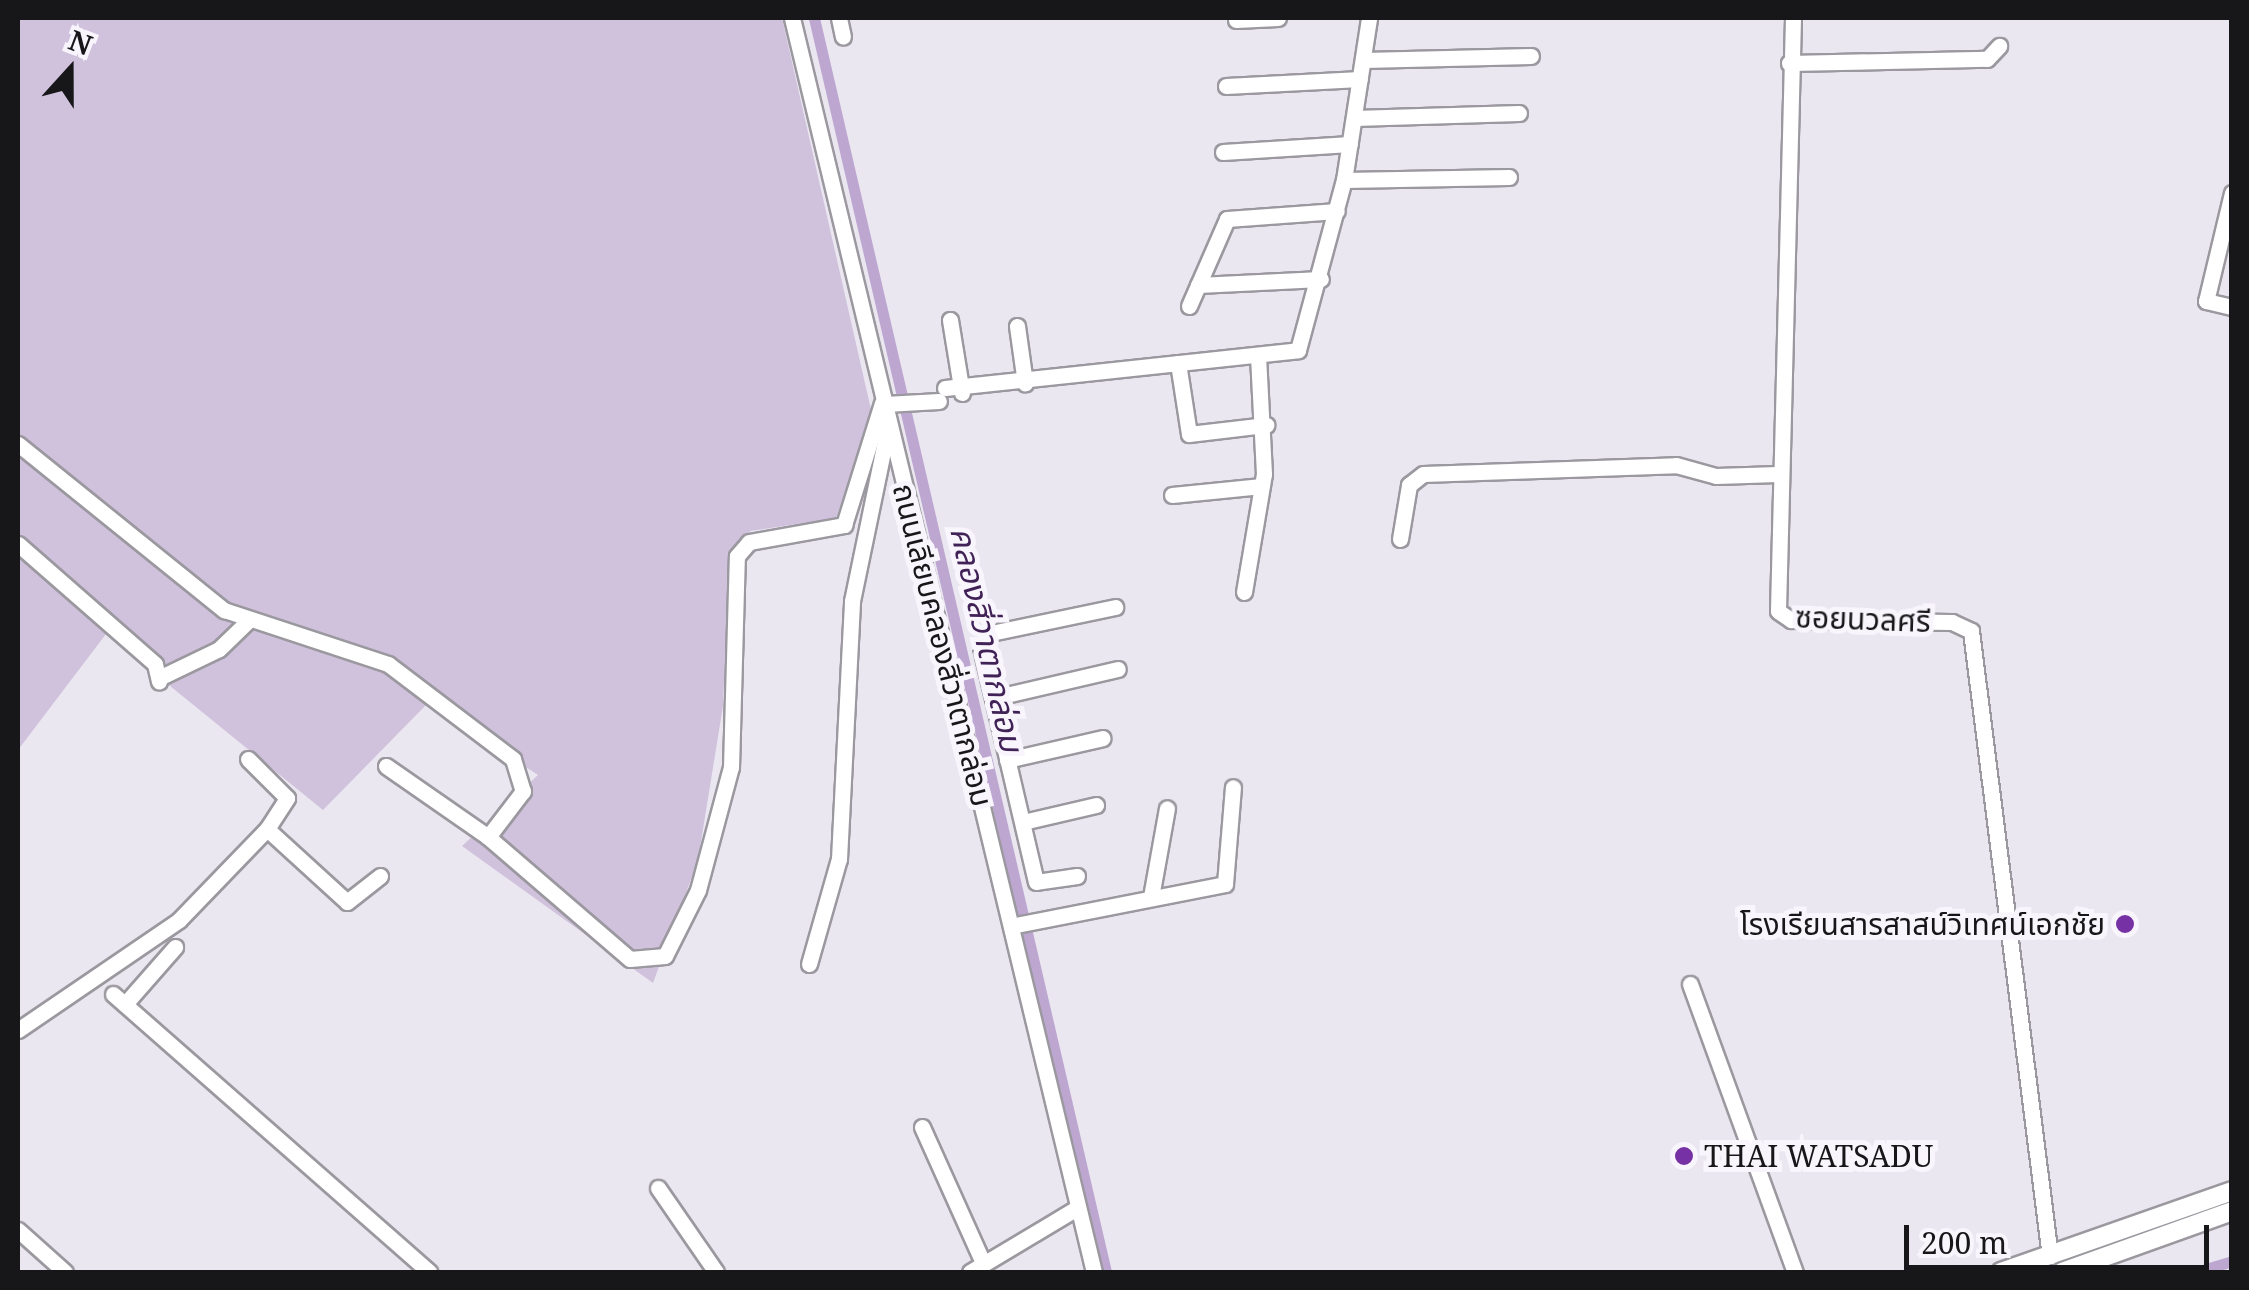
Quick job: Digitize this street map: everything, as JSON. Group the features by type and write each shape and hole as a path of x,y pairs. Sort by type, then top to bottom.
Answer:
{"main road":[{"path":"2001,1272 2232,1191"},
{"path":"2062,1272 2232,1211"}],"street":[{"name":"ถนนเลียบคลองสี่วาตากล่อม","path":"792,18 885,408 983,733 1016,925 1094,1272"},
{"path":"839,18 843,36"},
{"path":"1236,20 1278,18"},
{"path":"885,408 948,393 1025,382 1298,350 1321,279 1344,180 1369,18"},
{"name":"ซอยนวลศรี","path":"1793,18 1778,474 1782,618 1952,622 1971,631 2050,1256"},
{"path":"1789,63 1987,59 1999,46"},
{"path":"1363,60 1531,56"},
{"path":"1226,86 1360,79"},
{"path":"1354,118 1519,113"},
{"path":"1223,152 1350,144"},
{"path":"1344,180 1508,178"},
{"path":"2232,193 2206,301 2232,307"},
{"path":"1189,306 1227,219 1337,211"},
{"path":"1198,285 1321,279"},
{"path":"948,393 950,320"},
{"path":"1017,326 1025,382"},
{"path":"1244,592 1262,486 1266,425 1258,357"},
{"path":"1178,363 1189,434 1266,425"},
{"path":"386,766 474,836 488,837 630,960 665,956 698,890 731,767 738,556 749,542 844,525 885,408"},
{"path":"809,964 839,859 852,601 885,408"},
{"path":"18,444 247,622 388,664 513,759 523,791 488,837"},
{"path":"1400,539 1409,485 1423,474 1676,466 1716,476 1778,474"},
{"path":"1172,495 1262,486"},
{"path":"18,544 160,680 219,649 247,622"},
{"path":"1077,876 1036,882 1007,760 983,733 993,698 981,648 990,633 1115,608"},
{"path":"993,698 1118,669"},
{"path":"1007,760 1103,738"},
{"path":"18,1030 179,920 267,830 287,798 248,759"},
{"path":"1016,925 1225,884 1232,787"},
{"path":"1023,822 1096,805"},
{"path":"1151,897 1167,808"},
{"path":"267,830 347,902 380,876"},
{"path":"175,948 119,999 429,1272"},
{"path":"1690,984 1796,1272"},
{"path":"922,1127 977,1268 1078,1208"},
{"path":"658,1188 716,1272"},
{"path":"18,1230 65,1272"}],"shaded area":[{"path":"18,18 782,18 872,414 836,518 750,531 728,584 723,706 698,860 653,983 462,846 538,775 428,703 323,810 106,634 18,750"}],"waterway":[{"name":"คลองสี่วาตากล่อม","path":"814,18 1106,1272"},
{"path":"2196,1272 2232,1261"}],"place":[{"name":"โรงเรียนสารสาสน์วิเทศน์เอกชัย","path":"2125,924"},
{"name":"THAI WATSADU","path":"1684,1156"}]}
